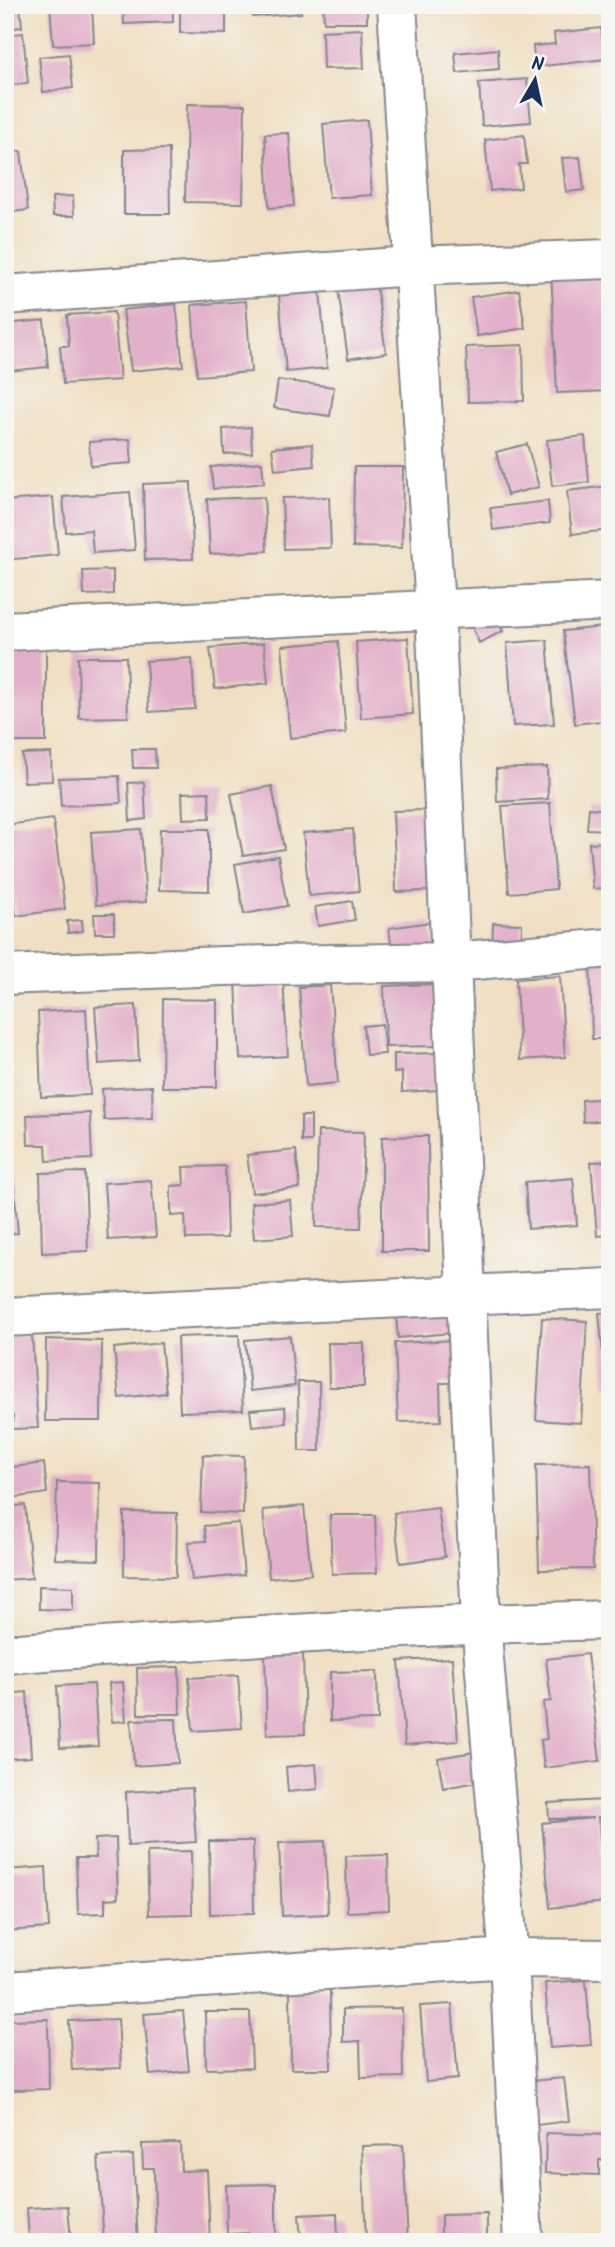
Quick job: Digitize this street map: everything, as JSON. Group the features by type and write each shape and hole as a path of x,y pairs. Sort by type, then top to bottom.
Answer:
{"street":[{"path":"397,5 435,609 481,1623 509,1958 523,2242"},
{"path":"5,295 412,266 610,260"},
{"path":"5,631 610,601"},
{"path":"5,975 222,966 453,962 610,948"},
{"path":"5,1317 610,1288"},
{"path":"5,1654 481,1623 610,1620"},
{"path":"5,1991 509,1958 610,1959"}],"building":[{"path":"5,5 20,5 22,27 5,29"},
{"path":"50,5 92,5 94,43 53,45"},
{"path":"123,5 173,5 173,22 124,24"},
{"path":"180,5 226,5 226,34 180,33"},
{"path":"252,5 300,5 301,13 253,17"},
{"path":"323,5 367,5 367,22 324,22"},
{"path":"601,28 605,59 535,67 533,46 555,44 554,33"},
{"path":"362,29 364,68 323,69 322,31"},
{"path":"23,33 28,83 5,86 5,35"},
{"path":"498,49 499,69 457,73 455,53"},
{"path":"69,54 73,88 43,92 39,57"},
{"path":"527,79 531,122 482,126 479,83"},
{"path":"187,104 245,105 243,203 185,202"},
{"path":"367,120 372,195 329,198 323,124"},
{"path":"289,133 294,206 269,208 265,134"},
{"path":"524,135 527,164 519,164 521,188 490,191 485,140"},
{"path":"169,149 170,214 124,214 124,150"},
{"path":"21,151 28,210 5,213 5,153"},
{"path":"580,157 584,190 566,192 562,158"},
{"path":"73,196 74,216 53,216 52,197"},
{"path":"610,266 610,391 557,393 551,270"},
{"path":"319,281 327,368 286,372 278,285"},
{"path":"376,284 386,353 348,359 338,289"},
{"path":"519,290 525,328 477,336 471,297"},
{"path":"246,301 251,372 197,376 192,305"},
{"path":"176,304 183,366 131,371 123,310"},
{"path":"114,312 120,380 63,384 60,346 69,346 67,315"},
{"path":"44,320 48,367 8,371 5,324"},
{"path":"523,345 524,401 468,402 466,347"},
{"path":"278,380 334,387 330,416 274,408"},
{"path":"251,427 252,453 224,454 223,429"},
{"path":"585,436 589,482 552,486 547,440"},
{"path":"130,439 132,463 91,466 89,442"},
{"path":"312,444 314,466 275,470 272,448"},
{"path":"527,444 539,487 507,495 496,452"},
{"path":"262,462 264,483 213,489 211,467"},
{"path":"354,467 403,467 402,548 353,547"},
{"path":"191,482 193,559 145,560 143,484"},
{"path":"610,486 610,530 572,534 567,491"},
{"path":"130,492 135,550 93,553 91,530 66,532 63,497"},
{"path":"53,497 58,555 5,560 5,501"},
{"path":"264,497 267,551 210,554 207,499"},
{"path":"329,497 331,548 284,549 282,498"},
{"path":"548,501 550,523 493,530 490,508"},
{"path":"113,570 113,594 84,595 83,571"},
{"path":"495,616 503,631 479,643 472,627"},
{"path":"603,627 610,688 610,720 575,724 563,631"},
{"path":"408,638 413,714 361,718 356,642"},
{"path":"547,640 554,724 513,726 507,643"},
{"path":"338,641 346,733 290,738 282,646"},
{"path":"8,643 46,643 46,742 8,742"},
{"path":"264,643 268,683 215,689 210,648"},
{"path":"78,657 126,657 128,717 79,718"},
{"path":"192,658 195,709 149,712 146,661"},
{"path":"132,749 155,749 156,768 133,768"},
{"path":"51,753 52,781 24,782 22,754"},
{"path":"547,767 548,799 497,802 496,769"},
{"path":"119,776 121,803 61,806 59,778"},
{"path":"144,782 146,819 130,821 128,783"},
{"path":"272,786 284,849 243,856 231,794"},
{"path":"209,792 210,818 183,819 182,793"},
{"path":"550,803 556,889 509,893 502,806"},
{"path":"589,808 609,810 608,830 587,829"},
{"path":"425,810 428,891 396,892 393,811"},
{"path":"53,819 65,909 16,916 5,825"},
{"path":"141,829 146,902 96,905 91,832"},
{"path":"160,829 209,829 209,891 159,890"},
{"path":"353,829 359,891 309,896 303,833"},
{"path":"610,842 610,887 593,889 589,843"},
{"path":"278,856 287,906 244,914 235,864"},
{"path":"352,901 355,920 318,926 315,907"},
{"path":"94,914 114,914 114,933 95,933"},
{"path":"82,920 83,931 68,933 67,921"},
{"path":"431,922 435,950 393,957 389,928"},
{"path":"493,923 522,924 521,950 492,949"},
{"path":"590,958 610,958 610,1039 592,1039"},
{"path":"560,976 565,1057 520,1060 516,979"},
{"path":"283,980 288,1056 240,1059 236,983"},
{"path":"434,984 436,1046 386,1047 384,986"},
{"path":"330,985 338,1083 306,1086 299,987"},
{"path":"163,999 217,1000 217,1087 162,1087"},
{"path":"136,1005 139,1061 99,1064 95,1007"},
{"path":"86,1009 90,1095 41,1097 38,1012"},
{"path":"382,1024 385,1054 366,1055 363,1026"},
{"path":"441,1053 442,1090 402,1092 402,1072 394,1073 394,1054"},
{"path":"152,1086 153,1118 104,1120 102,1089"},
{"path":"610,1098 610,1120 583,1122 582,1100"},
{"path":"90,1113 92,1159 47,1161 46,1145 28,1145 27,1115"},
{"path":"301,1116 311,1116 311,1141 301,1141"},
{"path":"318,1131 364,1132 361,1228 316,1227"},
{"path":"428,1136 429,1251 382,1251 382,1137"},
{"path":"296,1150 300,1188 252,1193 247,1155"},
{"path":"610,1161 610,1235 597,1236 591,1162"},
{"path":"225,1166 227,1238 186,1239 185,1215 171,1216 171,1186 184,1185 183,1167"},
{"path":"85,1172 88,1251 42,1253 40,1173"},
{"path":"5,1175 13,1175 18,1233 5,1234"},
{"path":"573,1178 577,1225 528,1229 525,1182"},
{"path":"151,1180 156,1237 108,1240 104,1183"},
{"path":"290,1200 293,1236 254,1239 251,1203"},
{"path":"448,1311 450,1333 398,1338 396,1316"},
{"path":"610,1312 610,1385 606,1386 599,1313"},
{"path":"542,1318 587,1321 581,1423 536,1420"},
{"path":"32,1335 38,1428 13,1429 13,1416 5,1416 5,1336"},
{"path":"239,1335 243,1410 180,1412 177,1337"},
{"path":"290,1336 295,1386 250,1391 245,1340"},
{"path":"46,1339 102,1341 101,1421 45,1421"},
{"path":"457,1340 458,1383 440,1383 441,1421 398,1422 395,1343"},
{"path":"161,1343 166,1393 119,1398 114,1348"},
{"path":"328,1343 364,1343 364,1387 329,1387"},
{"path":"298,1382 319,1382 320,1451 299,1451"},
{"path":"285,1407 286,1423 252,1426 250,1410"},
{"path":"203,1455 244,1456 243,1514 201,1512"},
{"path":"44,1463 47,1493 5,1499 5,1468"},
{"path":"590,1464 593,1569 539,1570 536,1465"},
{"path":"57,1482 100,1483 99,1560 55,1559"},
{"path":"25,1505 32,1578 5,1580 5,1507"},
{"path":"304,1506 311,1574 269,1578 263,1510"},
{"path":"438,1508 445,1557 400,1563 394,1513"},
{"path":"124,1512 177,1513 176,1577 124,1576"},
{"path":"330,1515 375,1515 377,1573 332,1574"},
{"path":"239,1523 244,1575 192,1580 188,1542 206,1541 204,1526"},
{"path":"39,1586 73,1587 73,1610 39,1609"},
{"path":"265,1654 303,1654 305,1734 267,1735"},
{"path":"587,1654 600,1761 544,1768 541,1740 547,1739 543,1702 551,1701 546,1659"},
{"path":"452,1658 458,1741 405,1745 399,1661"},
{"path":"179,1667 180,1714 138,1714 137,1668"},
{"path":"377,1671 378,1720 330,1721 330,1672"},
{"path":"238,1675 242,1728 193,1731 189,1678"},
{"path":"123,1682 126,1721 112,1722 109,1683"},
{"path":"94,1684 98,1746 60,1748 57,1686"},
{"path":"27,1692 31,1757 5,1759 5,1694"},
{"path":"176,1719 178,1763 134,1766 131,1720"},
{"path":"474,1752 478,1782 443,1788 438,1758"},
{"path":"316,1764 318,1789 288,1792 286,1767"},
{"path":"192,1788 196,1842 128,1846 126,1792"},
{"path":"604,1800 605,1817 598,1817 606,1902 550,1908 542,1823 593,1818 549,1819 548,1803"},
{"path":"116,1838 118,1898 105,1899 105,1913 78,1914 76,1858 96,1858 95,1839"},
{"path":"209,1841 253,1841 254,1913 210,1914"},
{"path":"325,1841 328,1914 282,1916 279,1843"},
{"path":"191,1851 192,1914 149,1915 147,1852"},
{"path":"388,1855 389,1910 347,1912 346,1856"},
{"path":"46,1867 49,1928 5,1931 5,1870"},
{"path":"586,1980 591,2045 550,2048 545,1983"},
{"path":"330,1987 331,2069 291,2069 290,1988"},
{"path":"452,2004 458,2079 426,2082 420,2006"},
{"path":"402,2008 403,2077 361,2078 360,2041 343,2042 343,2009"},
{"path":"183,2011 189,2071 150,2075 144,2014"},
{"path":"205,2012 250,2012 252,2068 206,2069"},
{"path":"48,2019 49,2089 11,2090 9,2020"},
{"path":"118,2019 121,2068 72,2070 69,2021"},
{"path":"564,2078 569,2121 537,2125 531,2081"},
{"path":"546,2133 610,2135 610,2160 599,2160 599,2175 545,2173"},
{"path":"180,2143 181,2171 207,2170 210,2242 156,2242 154,2168 143,2168 142,2144"},
{"path":"403,2145 408,2242 366,2242 362,2146"},
{"path":"133,2155 138,2242 104,2242 98,2157"},
{"path":"276,2184 276,2242 248,2242 248,2233 227,2234 226,2185"},
{"path":"68,2206 71,2242 29,2242 27,2208"},
{"path":"337,2213 338,2242 301,2242 299,2215"},
{"path":"487,2214 487,2242 441,2242 441,2215"}]}
